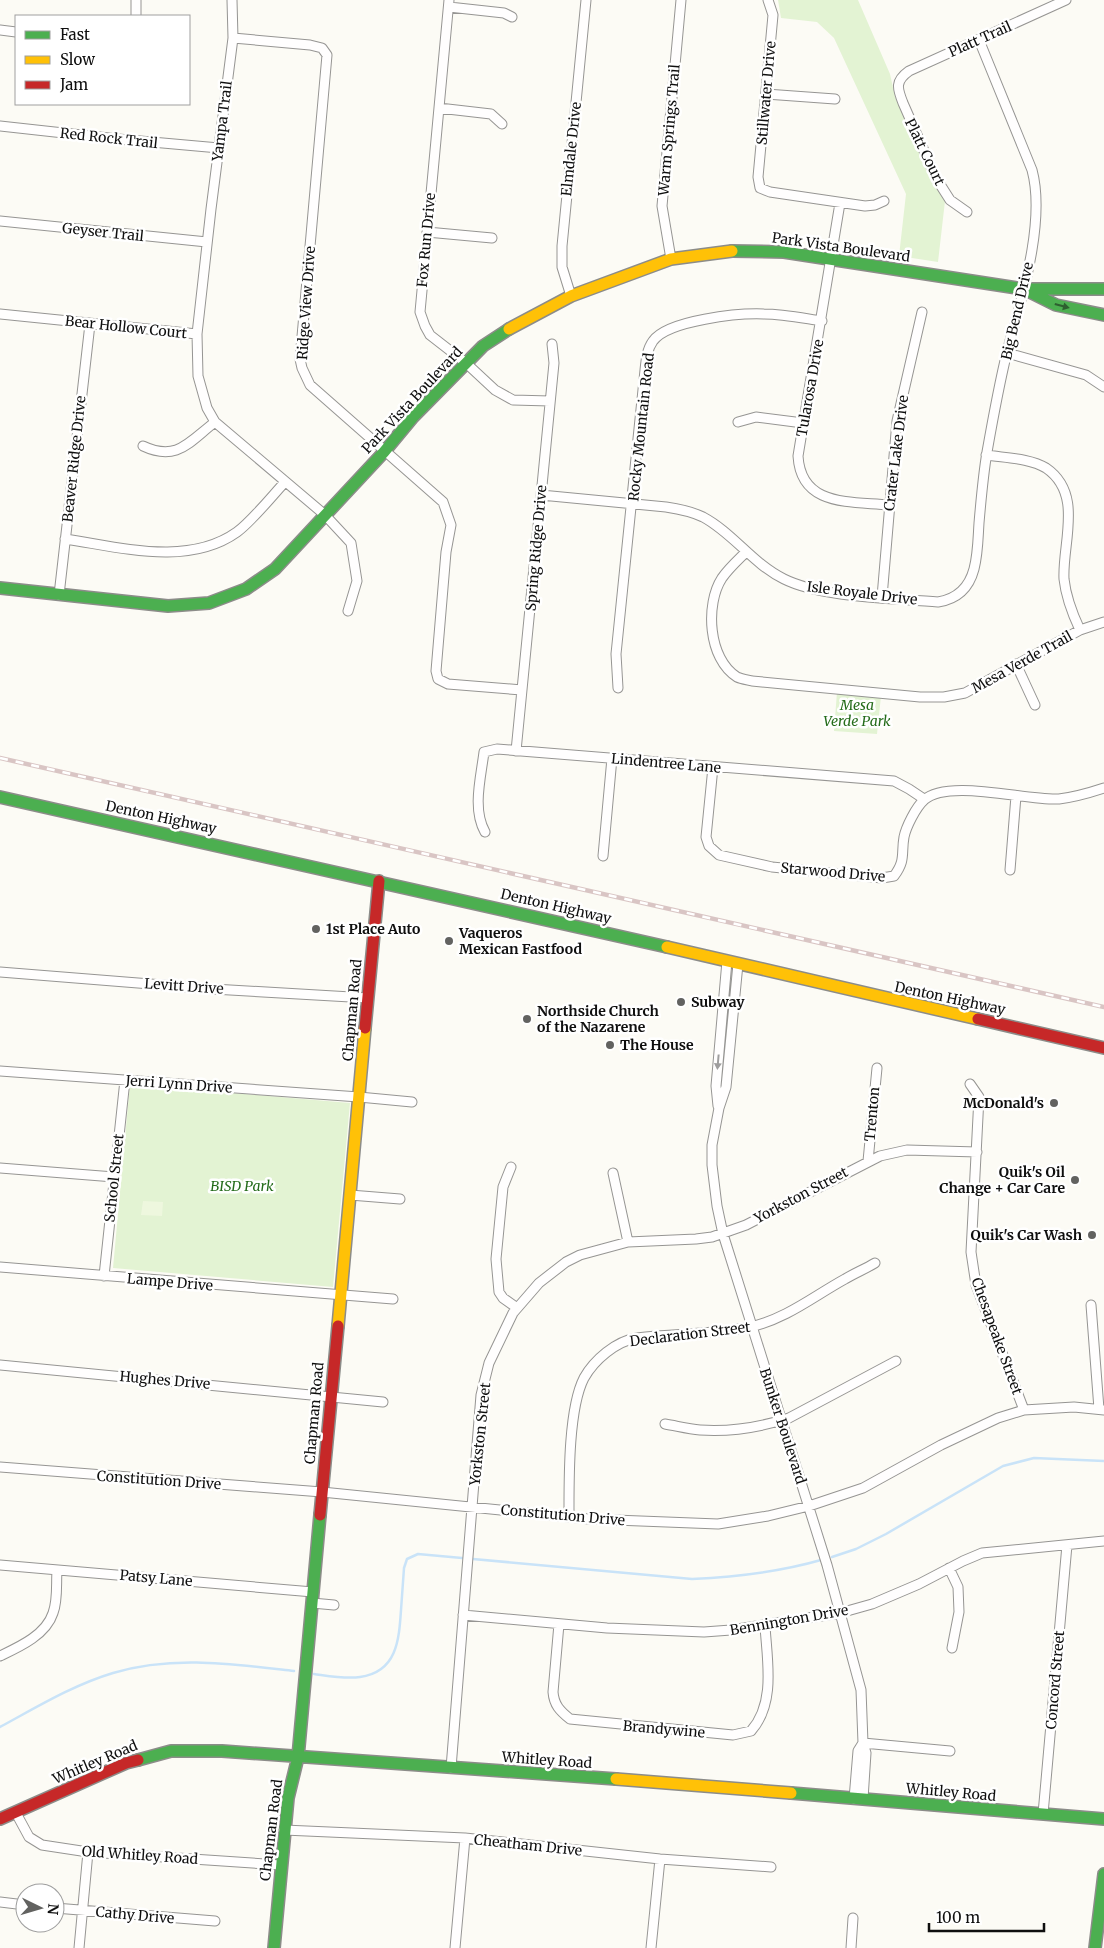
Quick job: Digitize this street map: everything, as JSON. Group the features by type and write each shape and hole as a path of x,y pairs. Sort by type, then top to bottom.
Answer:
{"street":[{"path":"136,0 136,15"},
{"name":"Yampa Trail","path":"197,334 233,38 232,0"},
{"name":"Elmdale Drive","path":"571,296 562,267 562,246 586,0"},
{"name":"Warm Springs Trail","path":"671,259 662,206 681,0"},
{"name":"Stillwater Drive","path":"768,0 773,14 758,177 760,188 770,192 840,203"},
{"name":"Platt Trail","path":"898,82 909,71 979,40 1052,3 1066,0"},
{"path":"449,4 504,13 512,17"},
{"name":"Fox Run Drive","path":"449,4 420,312 424,326 430,335 466,363 495,390 513,400 550,401"},
{"path":"0,30 15,32"},
{"name":"Ridge View Drive","path":"233,38 310,45 322,48 327,55 300,359 302,368 310,385 443,502 451,525 446,552 436,671 438,679 448,684 522,690"},
{"name":"Big Bend Drive","path":"964,588 974,570 986,455 995,402 1024,289 1036,219 1036,187 1018,132 979,40"},
{"name":"Platt Court","path":"898,82 902,103 936,178 950,200 967,212"},
{"path":"766,94 835,99"},
{"path":"439,108 491,114 502,124"},
{"name":"Red Rock Trail","path":"0,126 219,148"},
{"path":"840,203 875,206 884,201"},
{"name":"Tularosa Drive","path":"840,203 822,321 798,456 799,469 802,478 815,493 828,498 889,505"},
{"name":"Geyser Trail","path":"0,221 207,242"},
{"path":"427,232 492,238"},
{"name":"Park Vista Boulevard","path":"0,588 168,606 209,602 246,589 262,580 275,569 384,452 413,418 483,346 517,322 571,296 671,259 730,251 784,252 1024,289 1104,289"},
{"name":"Park Vista Boulevard","path":"1024,289 1056,305 1104,316"},
{"name":"Crater Lake Drive","path":"882,597 897,420 922,312"},
{"name":"Bear Hollow Court","path":"0,314 197,334 198,376 207,408 215,422 325,515 352,543 357,581 348,610"},
{"name":"Rocky Mountain Road","path":"618,688 616,654 645,370 648,350 653,340 667,330 686,324 748,314 775,314 822,321"},
{"name":"Beaver Ridge Drive","path":"59,595 90,324"},
{"name":"Spring Ridge Drive","path":"516,751 554,363 552,344"},
{"path":"1007,353 1086,375 1104,386"},
{"path":"738,422 756,417 804,423"},
{"path":"143,446 160,453 177,451 215,422"},
{"path":"986,455 1035,464 1045,468 1053,474 1062,486 1067,499 1068,512 1064,566 1065,589 1070,608 1080,630"},
{"path":"65,539 156,552 199,548 216,543 238,531 285,482"},
{"name":"Isle Royale Drive","path":"541,495 680,509 702,516 714,524 767,570 798,585 845,594 938,602 951,600 964,588"},
{"name":"Mesa Verde Trail","path":"746,552 723,577 714,598 712,637 714,646 721,659 737,677 752,681 920,697 944,697 965,694 1080,630 1104,622"},
{"name":"Mesa Verde Trail","path":"1091,626 1104,626"},
{"path":"1016,664 1035,705"},
{"name":"Lindentree Lane","path":"485,832 480,822 478,807 484,752 497,749 894,782 909,788 924,799"},
{"path":"603,856 612,758"},
{"name":"Starwood Drive","path":"713,767 706,837 709,846 719,854 772,867 882,878 894,876 902,865 904,836 908,824 924,799"},
{"path":"924,799 944,791 964,790 1058,799 1104,788"},
{"path":"1010,870 1016,796"},
{"name":"Denton Highway","path":"0,797 379,880 1104,1048"},
{"name":"Chapman Road","path":"274,1948 288,1798 298,1757 379,880"},
{"name":"Bunker Boulevard","path":"718,1108 716,1086 720,1039 733,963"},
{"name":"Bunker Boulevard","path":"733,963 731,1040 726,1087 718,1108 712,1145 712,1165 717,1206 723,1234 809,1506 861,1690 863,1743 858,1751 858,1799"},
{"name":"Levitt Drive","path":"0,972 213,989 368,998"},
{"path":"720,1039 731,1040"},
{"name":"Trenton","path":"868,1161 876,1068"},
{"name":"Jerri Lynn Drive","path":"0,1071 412,1102"},
{"name":"School Street","path":"104,1276 125,1080"},
{"name":"Chesapeake Street","path":"970,1084 979,1097 971,1252 974,1276 1024,1410"},
{"name":"Yorkston Street","path":"451,1768 482,1395 489,1363 507,1324 517,1308 539,1283 566,1262 580,1255 628,1242 696,1239 723,1234 880,1156 907,1150 977,1152"},
{"path":"511,1167 503,1187 496,1259 499,1292 503,1298 517,1308"},
{"path":"0,1168 114,1177"},
{"path":"613,1173 628,1242"},
{"path":"350,1195 400,1199"},
{"name":"Declaration Street","path":"569,1517 572,1435 579,1391 588,1372 604,1355 613,1348 636,1338 715,1332 752,1327 777,1319 875,1263"},
{"name":"Lampe Drive","path":"0,1267 394,1299"},
{"path":"1092,1305 1102,1410"},
{"path":"665,1424 701,1430 754,1427 782,1420 851,1386 896,1361"},
{"name":"Hughes Drive","path":"0,1365 383,1402"},
{"name":"Constitution Drive","path":"0,1467 322,1492 569,1517 718,1524 768,1516 809,1506 875,1483 941,1446 998,1418 1024,1410 1059,1407 1102,1410"},
{"name":"Bennington Drive","path":"463,1615 607,1628 704,1632 765,1626 840,1613 872,1604 919,1584 982,1553 1104,1541"},
{"name":"Concord Street","path":"1043,1814 1067,1545"},
{"name":"Patsy Lane","path":"0,1565 312,1598 334,1605"},
{"path":"949,1568 958,1588 960,1612 952,1648"},
{"path":"0,1656 40,1632 48,1623 56,1603 57,1570"},
{"name":"Brandywine","path":"559,1624 552,1692 558,1708 570,1719 733,1735 751,1731 762,1715 767,1699 765,1626"},
{"path":"863,1743 950,1751"},
{"name":"Whitley Road","path":"0,1819 126,1763 171,1752 202,1750 666,1782 1104,1819"},
{"name":"Old Whitley Road","path":"16,1813 29,1837 42,1845 88,1852 281,1865"},
{"name":"Cheatham Drive","path":"284,1830 465,1838 660,1859 770,1867"},
{"path":"455,1948 465,1838"},
{"path":"79,1948 88,1852"},
{"path":"651,1948 660,1859"},
{"path":"1095,1948 1104,1874"},
{"path":"0,1902 15,1904"},
{"name":"Cathy Drive","path":"65,1909 215,1921"},
{"path":"851,1948 853,1918"}],"green space":[{"path":"778,0 858,0 890,74 895,97 945,201 938,262 899,256 906,194 834,38 817,22 781,18"},
{"name":"Mesa Verde Park","path":"837,692 881,696 877,734 834,731"},
{"name":"BISD Park","path":"130,1084 350,1103 333,1287 113,1268"},
{"path":"143,1201 163,1202 162,1216 141,1215"}],"waterway":[{"path":"832,1557 856,1549 886,1534 1003,1466 1034,1458 1104,1461"},
{"path":"314,1674 354,1678 372,1674 382,1669 389,1662 397,1643 404,1568 407,1559 418,1554 462,1558"},
{"path":"473,1559 692,1579 757,1573 821,1560"},
{"path":"0,1727 55,1697 84,1684 135,1667 158,1664 203,1663 294,1671"}],"railway":[{"path":"0,758 1104,1007"}],"traffic: fast":[{"path":"732,251 784,252 1024,289 1104,289"},
{"path":"1026,290 1056,305 1104,315"},
{"path":"0,588 168,606 209,603 246,589 275,569 384,452 413,417 483,346 509,329"},
{"path":"0,797 667,947"},
{"path":"274,1948 288,1798 298,1757 320,1515"},
{"path":"138,1760 171,1751 222,1751 616,1779"},
{"path":"791,1793 1104,1819"},
{"path":"1095,1948 1104,1874"}],"traffic: slow":[{"path":"509,329 571,296 671,259 732,251"},
{"path":"667,947 978,1019"},
{"path":"338,1326 365,1028"},
{"path":"616,1779 791,1793"}],"traffic: jam":[{"path":"365,1028 379,881"},
{"path":"978,1019 1104,1048"},
{"path":"320,1515 338,1326"},
{"path":"0,1819 126,1763 138,1760"}],"place":[{"name":"1st Place Auto","path":"316,929"},
{"name":"Vaqueros Mexican Fastfood","path":"449,941"},
{"name":"Subway","path":"681,1002"},
{"name":"Northside Church of the Nazarene","path":"527,1019"},
{"name":"The House","path":"610,1045"},
{"name":"McDonald's","path":"1054,1103"},
{"name":"Quik's Oil Change + Car Care","path":"1075,1180"},
{"name":"Quik's Car Wash","path":"1092,1235"}]}
